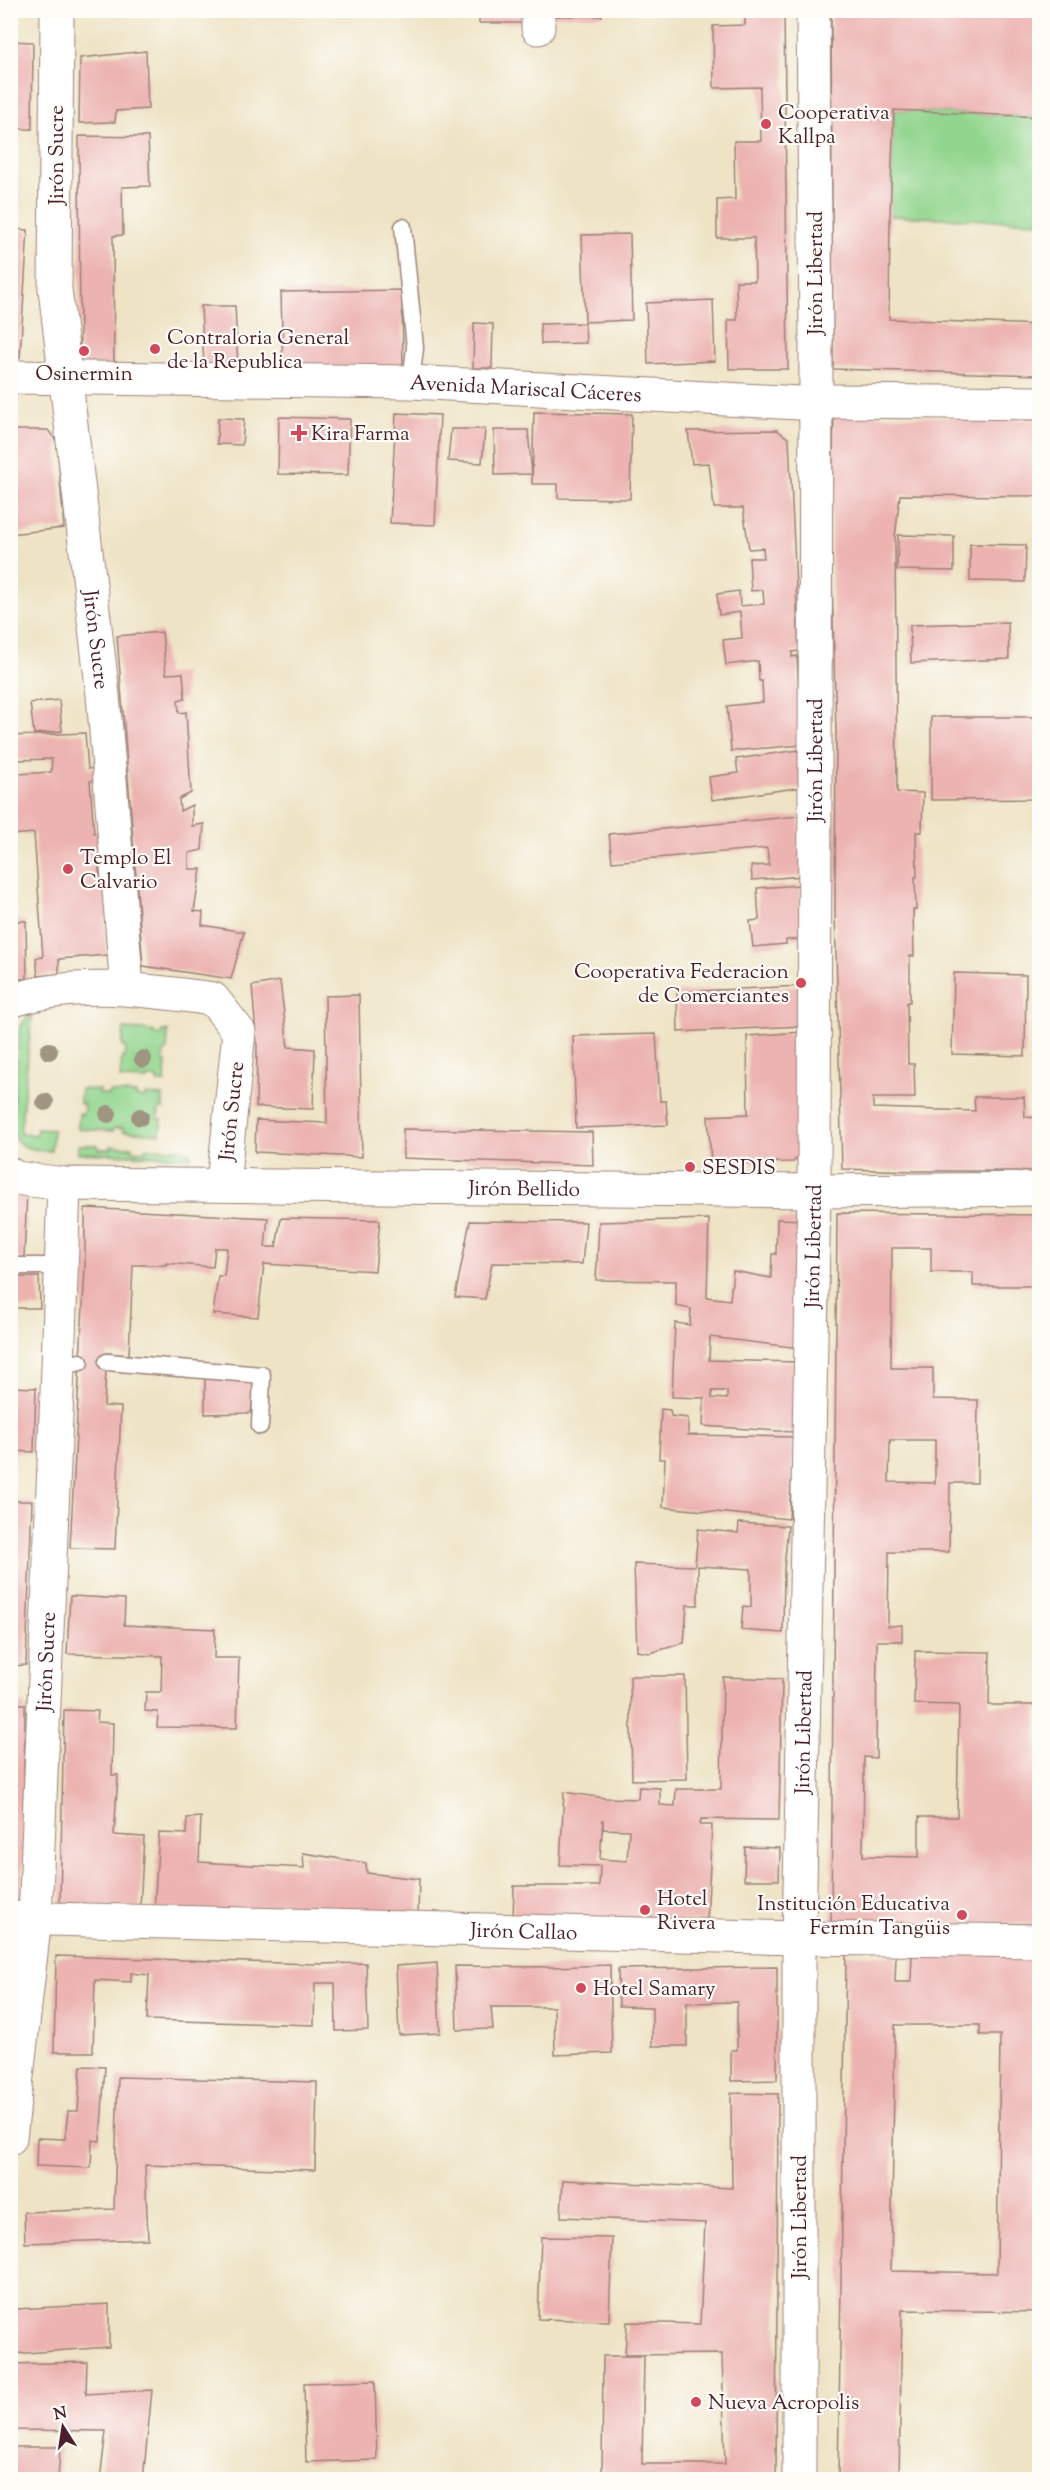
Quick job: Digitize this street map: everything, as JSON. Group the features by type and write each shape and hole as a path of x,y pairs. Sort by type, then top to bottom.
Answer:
{"street":[{"name":"Jirón Sucre","path":"57,10 55,289 103,695 127,988 213,999 238,1032 223,1184"},
{"name":"Jirón Libertad","path":"799,2480 799,1938 814,1191 816,402 813,10"},
{"name":"Avenida Mariscal Cáceres","path":"10,377 411,382 799,403 1040,403"},
{"path":"10,1001 40,992 127,988"},
{"name":"Jirón Bellido","path":"12,1177 63,1184 814,1191 1040,1190"},
{"name":"Jirón Sucre","path":"10,2138 22,1918 69,1365 61,1266 63,1184"},
{"name":"Jirón Callao","path":"22,1918 799,1938 1040,1941"}],"lane":[{"path":"403,227 415,348 411,382"},
{"path":"10,1266 61,1266"},
{"path":"107,1362 262,1375 261,1425"}],"green space":[{"path":"894,110 1039,117 1039,222 890,216"},
{"path":"32,1015 20,1134 37,1135 37,1129 53,1130 51,1151 32,1149 22,1145 11,1130 19,1030 25,1020"},
{"path":"124,1029 153,1031 153,1034 162,1035 162,1031 168,1031 167,1051 164,1052 163,1061 166,1062 165,1082 157,1082 157,1078 120,1079 122,1057 125,1057 126,1047 122,1047"},
{"path":"81,1089 100,1090 99,1094 109,1095 109,1092 136,1094 136,1097 145,1098 145,1095 163,1096 163,1109 159,1109 158,1119 162,1119 160,1134 123,1131 123,1128 114,1128 113,1131 78,1129 79,1113 83,1114 84,1104 80,1104"},
{"path":"78,1145 98,1145 99,1149 111,1149 111,1146 132,1147 132,1150 145,1151 145,1148 184,1149 191,1154 191,1157 78,1153"}],"building":[{"path":"479,10 525,10 525,23 479,23"},
{"path":"546,10 602,10 602,16 546,16"},
{"path":"745,10 784,10 788,369 729,369 728,320 737,320 736,281 755,281 754,238 717,238 717,200 735,199 734,141 761,141 760,87 714,88 713,26 745,25"},
{"path":"831,10 1040,10 1037,64 1040,64 1040,117 894,110 889,319 1040,325 1040,375 833,369"},
{"path":"10,41 33,42 32,129 10,129"},
{"path":"146,51 148,109 116,111 115,122 79,123 80,58"},
{"path":"79,136 148,137 150,186 122,187 123,235 113,236 114,367 80,368"},
{"path":"10,229 28,230 20,357 10,357"},
{"path":"630,234 632,320 585,322 582,235"},
{"path":"402,290 403,368 283,370 281,292"},
{"path":"713,300 715,361 648,364 646,303"},
{"path":"201,306 235,306 238,367 204,367"},
{"path":"474,323 493,324 492,368 473,368"},
{"path":"585,323 586,343 541,344 540,324"},
{"path":"534,412 632,414 630,499 558,498 558,484 532,484"},
{"path":"396,413 440,415 435,525 390,523"},
{"path":"834,414 1040,420 1040,496 900,495 895,537 897,792 923,793 922,832 916,832 914,956 910,956 910,1002 907,1002 908,1064 914,1064 915,1098 873,1098 873,1108 975,1111 974,1097 1024,1097 1025,1117 1040,1118 1040,1171 842,1169 835,912 836,733 831,538"},
{"path":"279,417 350,419 348,475 278,474"},
{"path":"218,418 244,419 242,445 217,444"},
{"path":"451,429 485,429 482,463 448,461"},
{"path":"10,430 48,430 57,442 64,528 10,534"},
{"path":"494,430 528,430 532,474 495,475"},
{"path":"777,430 789,439 799,651 792,652 792,657 797,656 802,745 731,751 727,706 763,702 762,681 759,681 758,661 726,665 723,640 742,638 740,612 719,615 717,594 739,591 740,606 764,604 763,590 751,591 749,558 764,558 763,548 749,549 743,508 714,508 709,463 692,464 688,431"},
{"path":"898,535 954,536 954,571 897,570"},
{"path":"970,544 1026,545 1025,582 970,581"},
{"path":"1008,622 1009,659 911,663 910,625"},
{"path":"162,632 166,674 183,673 185,698 178,700 179,713 186,712 191,793 179,799 180,811 192,805 192,826 204,824 202,850 189,853 189,869 201,869 194,911 203,912 202,925 244,932 231,979 143,966 117,636"},
{"path":"59,700 62,731 34,734 30,703"},
{"path":"931,717 1040,717 1040,799 931,800"},
{"name":"Templo El Calvario","path":"85,733 88,769 95,768 97,781 90,781 94,833 103,832 104,855 98,855 100,885 108,884 111,918 105,918 108,955 59,959 59,974 38,976 36,958 43,957 34,833 11,835 10,736","holes":["52,759 51,772 17,774 18,760"]},
{"path":"798,750 803,787 712,800 709,777 738,773 736,759"},
{"path":"799,816 803,876 752,880 751,866 769,865 767,848 612,862 609,834"},
{"path":"800,885 803,939 786,940 786,944 753,947 750,921 759,920 757,888"},
{"path":"10,921 26,921 27,979 10,978"},
{"path":"954,973 1026,975 1025,1056 952,1054"},
{"path":"280,981 288,1047 315,1049 313,1109 256,1107 257,1046 252,986"},
{"path":"802,986 803,1026 678,1032 677,992"},
{"path":"359,995 362,1157 255,1152 256,1120 327,1123 325,996"},
{"path":"802,1032 806,1149 793,1162 711,1163 708,1116 748,1114 747,1036"},
{"path":"656,1034 660,1101 666,1101 668,1125 576,1128 573,1036"},
{"path":"403,1129 592,1132 593,1165 403,1158"},
{"path":"10,1191 27,1192 24,1258 10,1259"},
{"path":"85,1208 268,1218 265,1247 276,1247 281,1218 380,1220 375,1271 264,1264 258,1317 213,1314 218,1276 224,1276 227,1248 215,1248 213,1267 166,1263 166,1265 133,1265 129,1355 107,1353 104,1406 121,1407 115,1549 70,1548 85,1268"},
{"path":"837,1213 1040,1215 1040,1286 973,1286 973,1272 931,1272 931,1248 892,1248 891,1368 933,1368 933,1399 978,1400 977,1483 950,1483 949,1552 889,1552 888,1626 902,1625 902,1641 877,1641 876,1758 864,1757 863,1856 919,1857 919,1817 957,1817 959,1705 914,1704 915,1651 990,1652 989,1705 1037,1705 1036,1858 1040,1858 1040,1924 831,1923","holes":["890,1440 935,1440 935,1483 889,1482"]},
{"path":"709,1219 707,1297 730,1300 733,1271 771,1278 772,1254 776,1254 777,1219 805,1220 799,1348 710,1337 709,1360 798,1362 793,1432 703,1426 704,1398 672,1397 675,1323 690,1325 691,1309 676,1306 676,1281 596,1280 599,1222","holes":["712,1391 727,1391 727,1399 712,1398"]},
{"path":"470,1221 586,1222 582,1264 492,1263 485,1299 455,1297"},
{"path":"10,1277 39,1277 40,1308 10,1308"},
{"path":"205,1375 256,1375 251,1413 205,1414"},
{"path":"10,1387 36,1388 34,1452 10,1451"},
{"path":"661,1409 670,1410 671,1416 688,1418 688,1435 794,1437 789,1519 663,1507 665,1459 659,1459"},
{"path":"10,1501 32,1501 26,1665 10,1666"},
{"path":"739,1523 788,1526 784,1569 783,1633 741,1630 743,1606 751,1607 751,1569 698,1566 698,1605 687,1605 684,1643 650,1653 637,1651 634,1564 695,1566 698,1529 738,1533"},
{"path":"70,1596 125,1599 124,1625 215,1629 214,1658 239,1658 237,1728 157,1727 158,1712 145,1711 146,1692 161,1692 162,1656 67,1654"},
{"path":"630,1676 685,1676 687,1779 632,1780"},
{"path":"723,1677 782,1679 779,1820 701,1819 700,1825 712,1825 707,1922 513,1918 514,1886 599,1886 600,1866 560,1865 564,1792 605,1798 638,1799 639,1787 660,1788 660,1805 675,1806 676,1789 721,1789","holes":["603,1819 603,1829 629,1830 627,1861 600,1859"]},
{"path":"10,1704 25,1704 22,1901 10,1901"},
{"path":"64,1710 98,1711 97,1722 113,1723 112,1775 118,1775 114,1835 144,1837 140,1908 60,1904"},
{"path":"201,1817 199,1862 304,1868 303,1853 366,1863 367,1873 419,1879 418,1916 154,1910 159,1833 186,1834 187,1818"},
{"path":"745,1847 780,1848 779,1880 744,1880"},
{"path":"846,1954 896,1955 895,1982 911,1982 912,1954 1040,1956 1040,2312 902,2310 899,2480 838,2480","holes":["895,2025 980,2025 980,2035 1000,2035 997,2273 891,2271"]},
{"path":"56,1956 315,1964 366,1963 368,2030 336,2031 335,1983 315,1983 314,2025 147,2020 149,1975 131,1973 131,1982 95,1980 93,2052 54,2052"},
{"path":"437,1963 440,2033 399,2035 396,1966"},
{"path":"610,1965 612,2053 555,2055 554,2007 491,2007 493,2029 457,2030 455,1966"},
{"path":"777,1967 777,2080 731,2081 731,2050 737,2050 737,2002 687,2003 687,2046 652,2046 652,2007 619,2006 618,1969"},
{"path":"81,2066 105,2067 100,2141 92,2140 91,2168 36,2166 37,2138 65,2139 68,2111 78,2111"},
{"path":"118,2077 317,2082 315,2170 145,2165 148,2239 25,2243 24,2212 114,2209"},
{"path":"731,2093 778,2094 776,2480 602,2480 603,2356 644,2356 642,2464 725,2464 722,2354 625,2355 627,2322 700,2324 705,2223 561,2217 563,2180 732,2188"},
{"path":"541,2237 612,2238 609,2321 538,2319"},
{"path":"109,2304 109,2347 13,2354 16,2309"},
{"path":"87,2362 86,2394 152,2390 143,2480 100,2480 106,2431 10,2430 11,2364"},
{"path":"375,2381 377,2460 306,2462 304,2383"},
{"path":"10,2447 60,2447 58,2480 10,2480"}],"place":[{"name":"Cooperativa Kallpa","path":"766,124"},
{"name":"Contraloria General de la Republica","path":"155,349"},
{"name":"Osinermin","path":"84,351"},
{"name":"Kira Farma","path":"299,433"},
{"name":"Templo El Calvario","path":"68,869"},
{"name":"Cooperativa Federacion de Comerciantes","path":"801,983"},
{"name":"SESDIS","path":"690,1167"},
{"name":"Hotel Rivera","path":"645,1910"},
{"name":"Institución Educativa Fermín Tangüis","path":"962,1915"},
{"name":"Hotel Samary","path":"581,1988"},
{"name":"Nueva Acropolis","path":"696,2402"}]}
